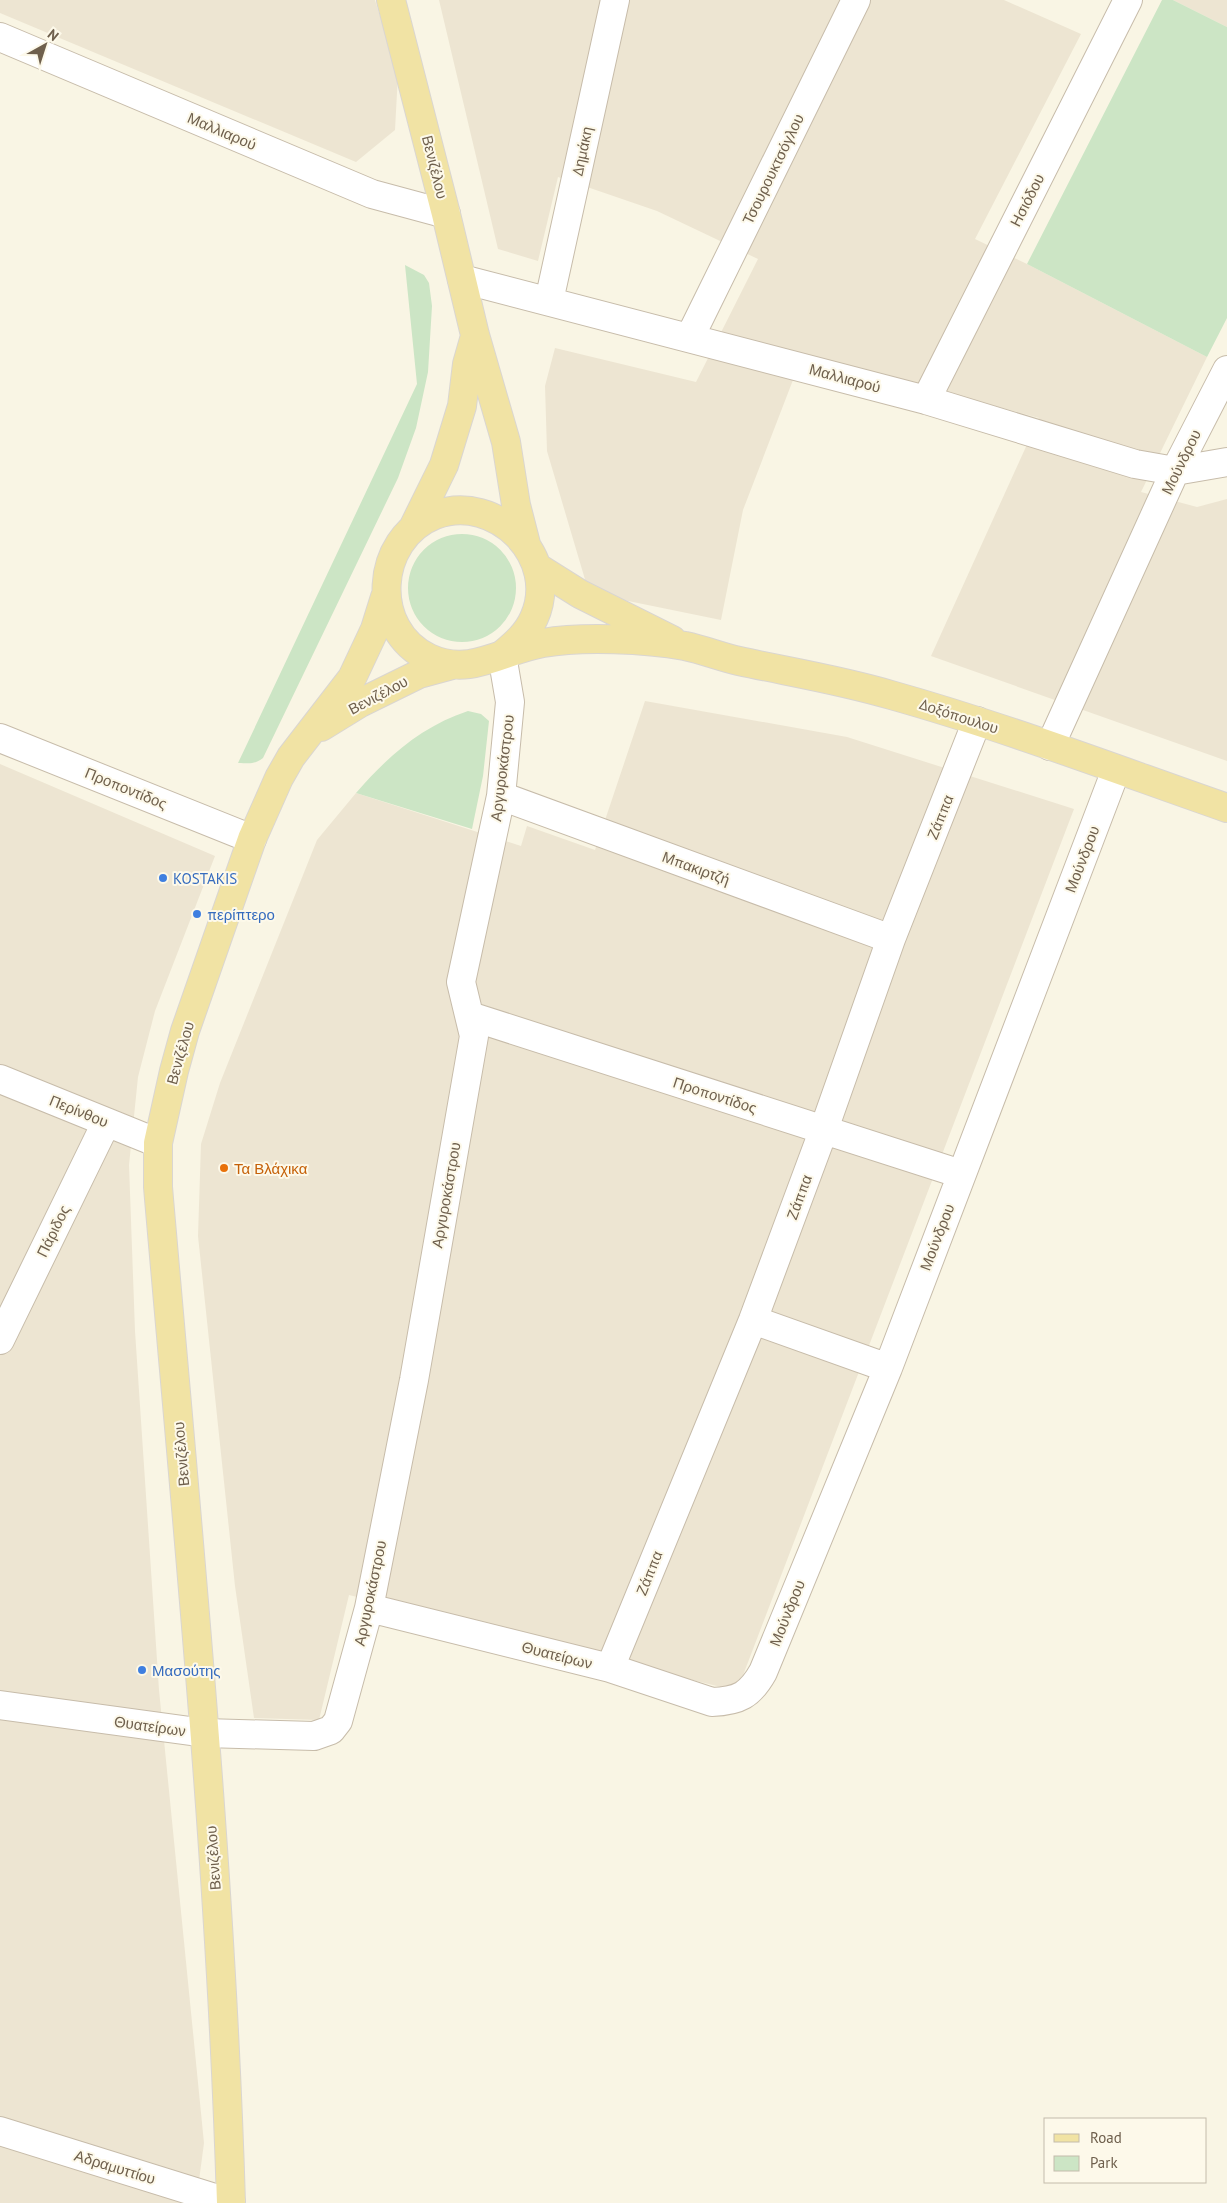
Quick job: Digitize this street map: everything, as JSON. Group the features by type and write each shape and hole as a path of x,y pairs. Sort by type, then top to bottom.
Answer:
{"main road":[{"name":"Βενιζέλου","path":"391,0 475,335 506,442 516,505 532,556"},
{"name":"Βενιζέλου","path":"413,528 444,465 462,406 467,364 475,335"},
{"path":"460,510 486,514 509,526 532,556 580,594 685,646 608,639 543,643 478,664 452,665 428,657 407,642 392,621 385,597 386,572 396,548 413,528 435,515 460,510"},
{"path":"502,655 521,639 535,618 540,593 532,556"},
{"name":"Βενιζέλου","path":"231,2203 228,2088 205,1733 158,1187 158,1143 174,1070 185,1031 252,839 279,778 291,757 352,678 375,629 385,597"},
{"name":"Δοξόπουλου","path":"685,646 738,660 882,692 1050,746 1227,808"},
{"name":"Βενιζέλου","path":"309,734 360,704 418,674 452,665"}],"street":[{"name":"Δημάκη","path":"549,301 615,0"},
{"name":"Τσουρουκτσόγλου","path":"690,337 856,0"},
{"name":"Ησιόδου","path":"926,400 1128,0"},
{"name":"Μαλλιαρού","path":"0,37 372,194 446,214"},
{"name":"Μαλλιαρού","path":"462,279 926,400 1135,464 1176,471 1227,462"},
{"name":"Μούνδρου","path":"1050,746 1176,471 1227,370"},
{"name":"Αργυροκάστρου","path":"331,1730 338,1721 343,1709 368,1608 414,1380 474,1036 461,982 501,796 510,702 502,655"},
{"name":"Ζάππα","path":"610,1668 753,1320 892,939 977,722"},
{"name":"Προποντίδος","path":"0,738 252,839"},
{"name":"Μούνδρου","path":"743,1696 755,1686 763,1672 888,1368 1116,770"},
{"name":"Μπακιρτζή","path":"501,796 892,939"},
{"name":"Προποντίδος","path":"470,1016 961,1174"},
{"name":"Περίνθου","path":"0,1079 158,1143"},
{"name":"Πάριδος","path":"0,1340 106,1123"},
{"path":"753,1320 888,1368"},
{"name":"Θυατείρων","path":"368,1608 610,1668 712,1702 729,1702 743,1696"},
{"name":"Θυατείρων","path":"0,1705 205,1733 314,1736 331,1730"},
{"name":"Αδραμυττίου","path":"0,2131 231,2203"}],"shaded area":[{"path":"0,0 375,0 398,74 395,130 356,162 0,13"},
{"path":"439,0 1004,0 1081,34 975,239 1207,357 1141,492 1197,507 1227,499 1227,761 931,656 1039,418 803,354 743,510 721,620 589,593 547,451 545,386 555,348 696,382 758,259 657,211 558,177 538,261 498,249"},
{"path":"1173,0 1227,0 1227,27"},
{"path":"645,701 847,737 1074,809 737,1691 349,1595 319,1720 254,1718 235,1586 198,1236 201,1144 220,1083 317,840 356,793 521,846 527,826 595,850"},
{"path":"0,764 215,856 155,1011 138,1077 129,1165 135,1331 159,1690 204,2143 196,2203 0,2203"}],"green space":[{"path":"1162,0 1173,0 1227,27 1227,318 1207,357 1027,264"},
{"path":"405,265 424,275 429,283 432,306 428,372 416,428 398,478 263,758 254,763 238,763 417,384"},
{"path":"462,534 483,538 500,550 512,567 516,588 512,609 500,626 483,638 462,642 441,638 424,626 412,609 408,588 412,567 424,550 441,538"},
{"path":"468,711 481,714 489,721 483,776 472,829 356,793 380,767 406,744 435,725"}],"place":[{"name":"KOSTAKIS","path":"163,878"},
{"name":"περίπτερο","path":"197,914"},
{"name":"Τα Βλάχικα","path":"224,1168"},
{"name":"Μασούτης","path":"142,1670"}]}
